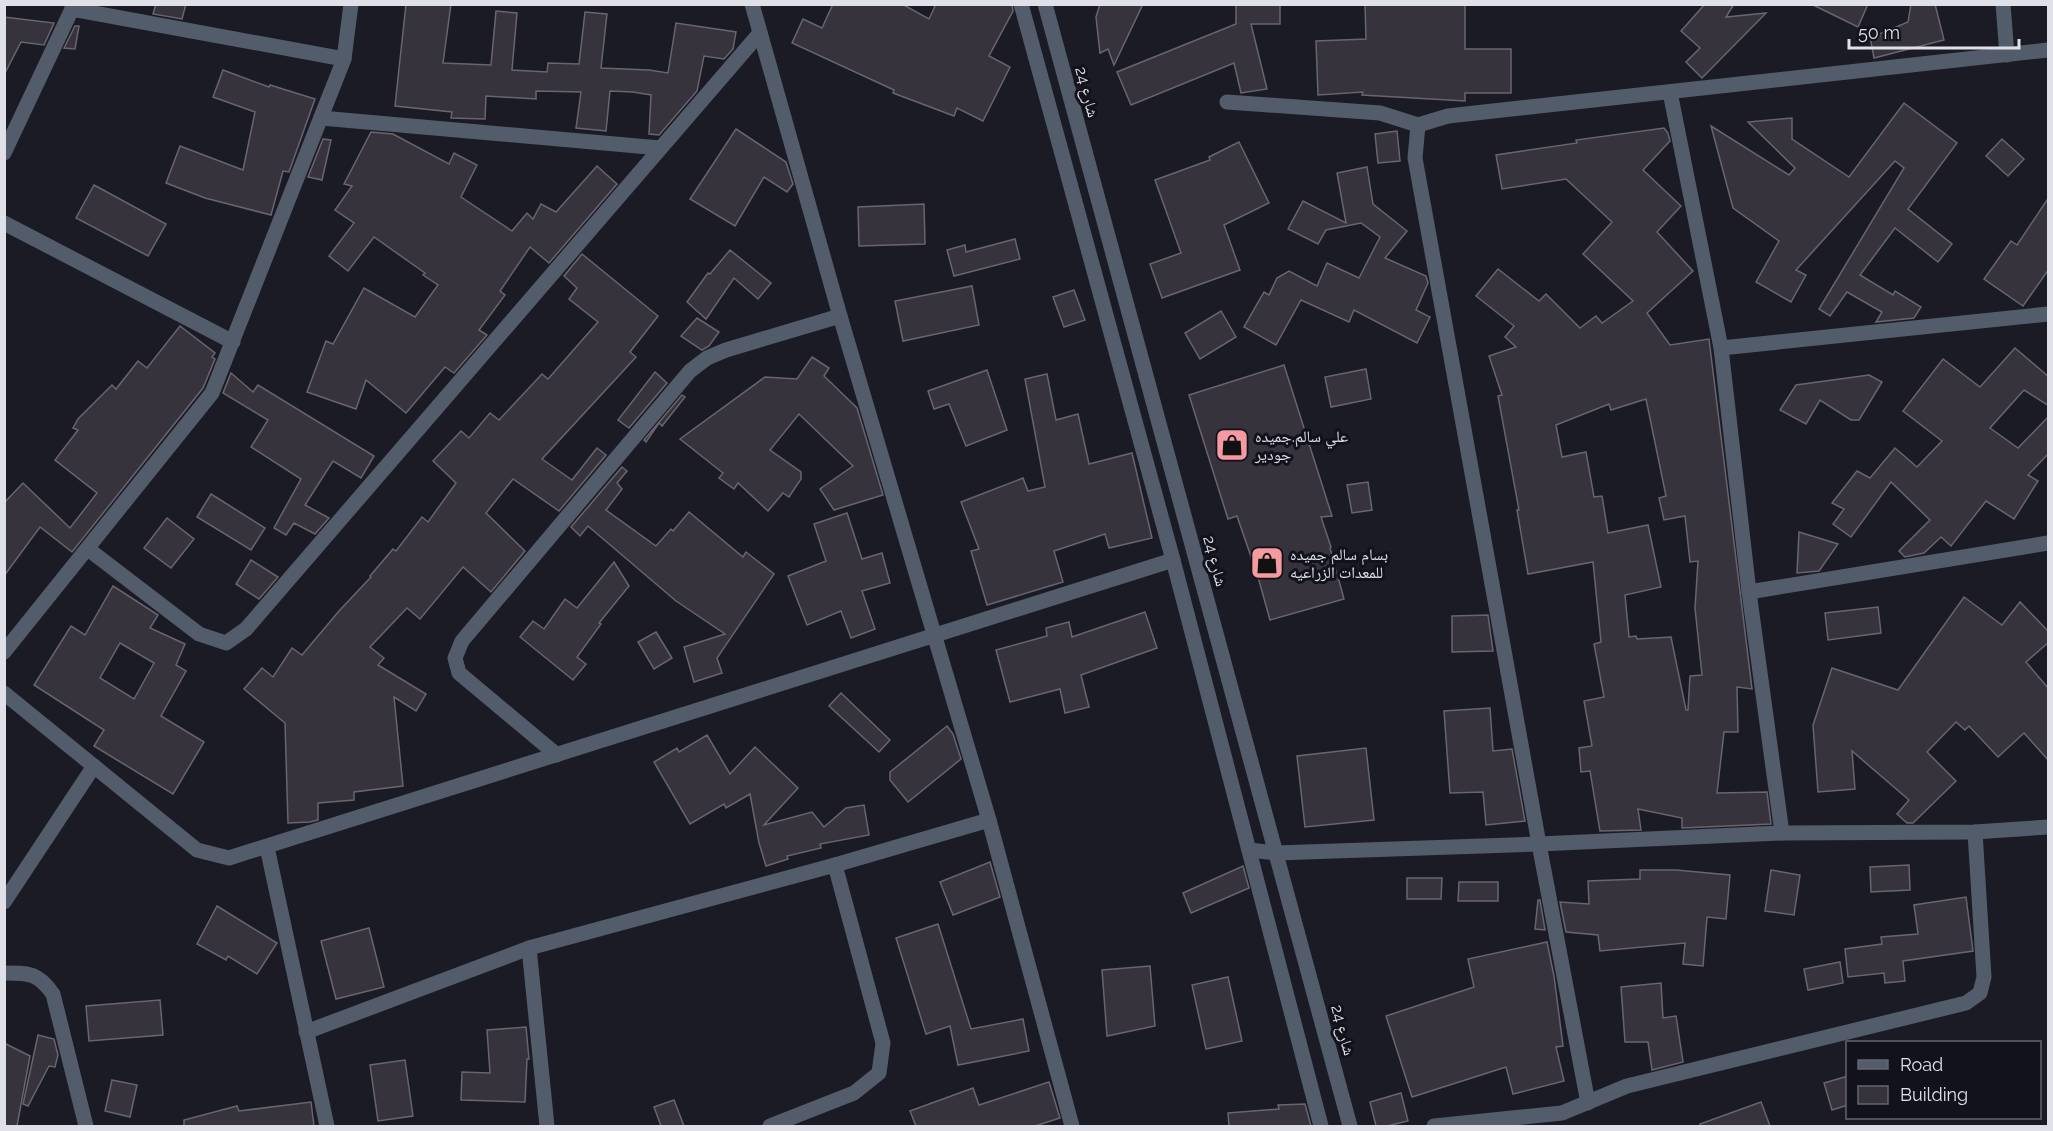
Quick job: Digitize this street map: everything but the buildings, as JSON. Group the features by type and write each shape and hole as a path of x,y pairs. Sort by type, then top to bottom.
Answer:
{"street":[{"path":"4,652 212,393 344,59 351,4"},
{"path":"752,4 840,316 936,636 1072,1126"},
{"path":"1021,4 1173,560 1321,1126"},
{"name":"شارع 24","path":"1045,4 1350,1126"},
{"path":"2003,4 2007,55"},
{"path":"4,153 72,7 344,59"},
{"path":"88,549 199,634 226,642 239,633 254,620 760,33"},
{"path":"1227,102 1380,113 1418,125 1448,116 2049,50"},
{"path":"1670,92 1721,348 1749,592 1782,833"},
{"path":"321,118 660,148"},
{"path":"1418,125 1415,158 1588,1103"},
{"path":"4,223 233,342"},
{"path":"1721,348 2049,314"},
{"path":"557,755 459,673 455,658 462,641 690,371 708,357 726,350 840,316"},
{"path":"1749,592 2049,543"},
{"path":"4,693 197,850 229,858 1173,560"},
{"path":"4,902 94,766"},
{"path":"306,1032 529,948 835,865 988,820"},
{"path":"1249,850 1276,853 1782,833 1976,832 2049,827"},
{"path":"1434,1126 1562,1113 1627,1086 1966,1003 1980,993 1984,977 1976,832"},
{"path":"267,847 327,1126"},
{"path":"770,1126 854,1093 879,1073 883,1043 835,865"},
{"path":"529,948 547,1126"},
{"path":"4,973 27,973 43,979 53,994 86,1126"}],"place":[{"name":"علي سالم.جميده جودير","path":"1232,445"},
{"name":"بسام سالم جميده للمعدات الزراعيه","path":"1267,563"}]}
